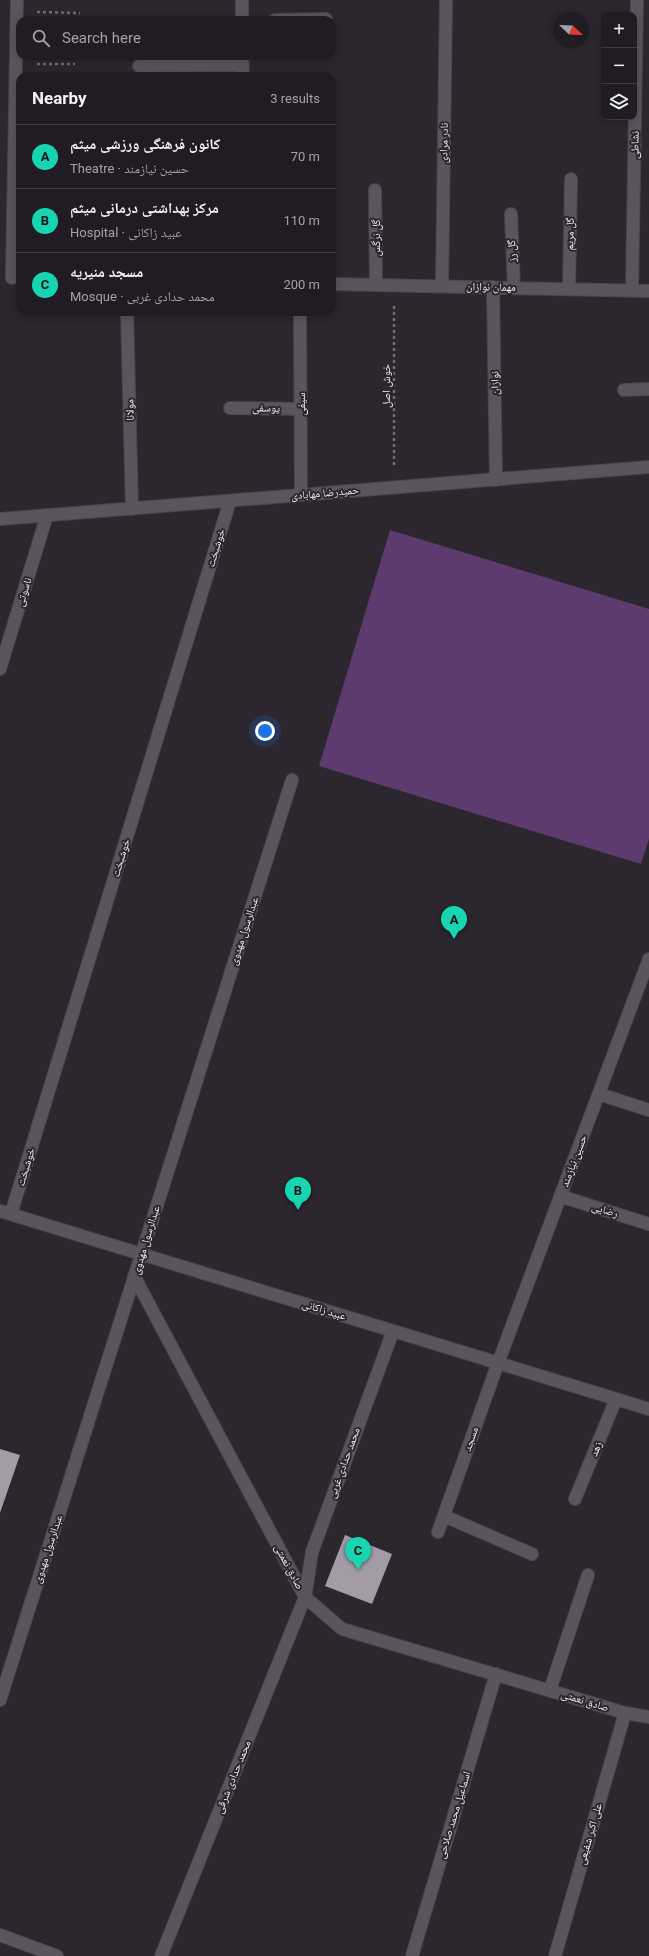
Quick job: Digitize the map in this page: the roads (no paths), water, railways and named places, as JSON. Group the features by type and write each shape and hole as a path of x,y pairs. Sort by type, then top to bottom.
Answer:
{"street":[{"path":"242,0 242,16"},
{"name":"نادر مرادی","path":"442,286 446,0"},
{"name":"نشاطی","path":"632,290 637,0"},
{"path":"17,6 17,16"},
{"path":"11,278 16,60"},
{"path":"139,66 242,66"},
{"name":"گل مریم","path":"569,289 570,180"},
{"name":"گل نرگس","path":"375,190 376,285"},
{"name":"گل رز","path":"511,214 514,288"},
{"name":"مهمان نوازان","path":"336,284 649,290"},
{"name":"نوازان","path":"493,287 496,480"},
{"name":"مولانا","path":"128,316 132,508"},
{"name":"سیفی","path":"300,316 301,495"},
{"path":"624,390 649,389"},
{"name":"یوسفی","path":"230,408 301,409"},
{"name":"حمیدرضا مهابادی","path":"0,519 649,467"},
{"name":"خوشبخت","path":"6,1213 230,501"},
{"name":"ناسوتی","path":"0,669 47,515"},
{"name":"عبدالرسول مهدوی","path":"0,1700 292,780"},
{"name":"حسین نیازمند","path":"498,1363 649,959"},
{"path":"599,1094 649,1110"},
{"name":"رضایی","path":"560,1196 649,1224"},
{"name":"عبید زاکانی","path":"6,1213 649,1409"},
{"name":"صادق نعمتی","path":"134,1276 305,1597 342,1629 625,1713 649,1717"},
{"name":"محمد حدادی غربی","path":"305,1597 312,1552 393,1331"},
{"name":"مسجد","path":"438,1532 498,1363"},
{"name":"زهد","path":"575,1499 616,1398"},
{"path":"444,1516 532,1554"},
{"path":"550,1690 588,1575"},
{"name":"محمد حدادی شرقی","path":"161,1956 305,1597"},
{"name":"اسماعیل محمد صلاحی","path":"412,1956 496,1674"},
{"name":"علی اکبر شفیعی","path":"555,1956 625,1713"},
{"path":"0,1935 57,1956"}],"place":[{"name":"کانون فرهنگی ورزشی میثم","path":"454,939"},
{"name":"مرکز بهداشتی درمانی میثم","path":"298,1210"},
{"name":"مسجد منیریه","path":"358,1570"}]}
